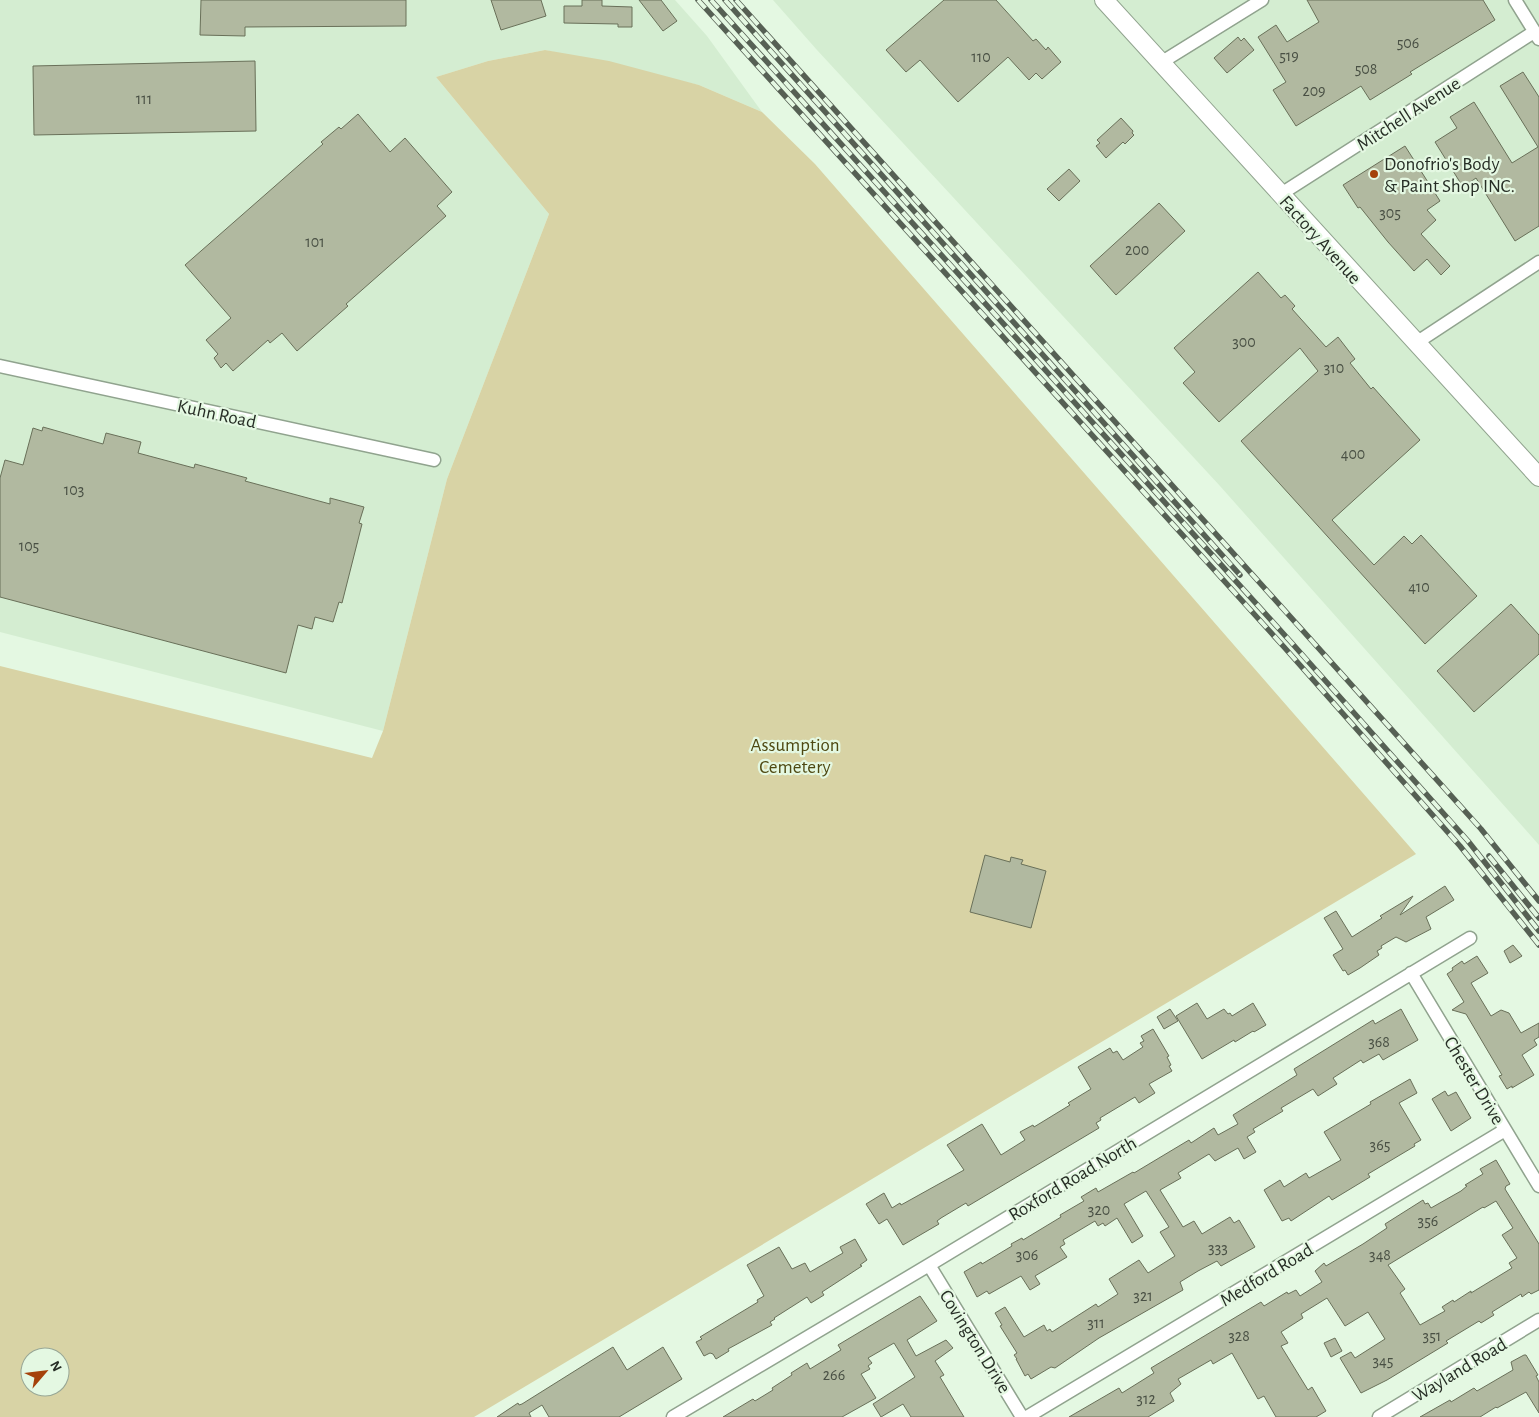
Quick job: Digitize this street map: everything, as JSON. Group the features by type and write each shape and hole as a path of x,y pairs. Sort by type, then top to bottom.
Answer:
{"street":[{"name":"Factory Avenue","path":"1104,0 1539,477"},
{"path":"1162,62 1262,0"},
{"path":"1515,0 1537,36"},
{"name":"Mitchell Avenue","path":"1281,194 1537,36"},
{"path":"1416,343 1539,262"},
{"name":"Kuhn Road","path":"0,366 434,460"},
{"name":"Roxford Road North","path":"673,1417 929,1265 1470,938"},
{"name":"Chester Drive","path":"1410,973 1539,1186"},
{"name":"Medford Road","path":"1027,1417 1505,1130"},
{"name":"Covington Drive","path":"929,1265 1022,1417"},
{"name":"Wayland Road","path":"1379,1417 1539,1320"}],"shaded area":[{"path":"0,0 675,0 707,36 762,112 699,85 545,50 488,61 436,77 549,214 447,479 383,731 0,632"},
{"path":"773,0 1539,0 1539,845 1220,486"}],"green space":[{"name":"Assumption Cemetery","path":"545,50 609,61 699,85 762,112 815,164 1416,854 474,1417 0,1417 0,666 372,758 383,731 447,479 549,214 436,77 488,61"}],"building":[{"path":"201,0 406,0 406,26 245,27 245,36 200,35"},
{"path":"491,0 541,0 546,16 501,30"},
{"path":"582,0 602,0 602,6 632,7 632,27 618,27 618,24 564,23 564,6 582,6"},
{"path":"639,0 661,0 677,21 663,31"},
{"path":"944,0 996,0 1033,41 1036,39 1046,50 1048,47 1061,62 1042,79 1036,73 1029,80 1008,57 958,102 920,60 906,72 886,50"},
{"path":"1307,0 1483,0 1495,20 1410,72 1412,74 1370,100 1361,86 1296,126 1273,90 1286,82 1258,37 1276,25 1287,42 1319,22"},
{"path":"1238,37 1241,41 1244,38 1254,50 1227,73 1214,58"},
{"path":"255,61 256,131 34,135 33,66"},
{"path":"1523,72 1539,97 1539,226 1515,241 1476,178 1463,187 1435,142 1457,128 1450,117 1474,102 1512,163 1538,147 1500,86"},
{"path":"358,114 390,152 405,138 452,192 437,206 446,216 346,304 348,306 297,351 282,333 270,343 268,340 233,371 226,363 221,368 214,358 218,354 206,340 231,318 185,265 323,144 321,142 339,127 341,129"},
{"path":"1121,118 1133,131 1134,135 1125,144 1123,142 1106,158 1096,146 1100,143 1097,140"},
{"path":"1405,146 1440,201 1427,210 1436,220 1421,234 1450,266 1441,275 1427,259 1414,271 1360,207 1358,208 1343,185"},
{"path":"1069,169 1080,181 1059,201 1047,189"},
{"path":"1159,203 1185,231 1116,295 1090,266"},
{"path":"1258,272 1281,298 1285,295 1295,306 1292,309 1326,347 1338,337 1355,359 1350,363 1371,389 1373,387 1420,440 1332,520 1374,565 1404,536 1412,544 1421,535 1477,596 1425,644 1241,441 1318,371 1300,348 1219,422 1183,383 1195,372 1174,348"},
{"path":"43,427 103,444 106,433 141,442 138,453 194,468 195,464 247,478 245,481 330,504 330,498 364,507 359,523 362,524 342,603 339,602 333,622 315,617 312,629 298,625 286,673 0,597 0,478 5,460 23,465 33,428 42,431"},
{"path":"1511,604 1539,635 1539,654 1474,712 1437,671"},
{"path":"985,855 1010,862 1011,857 1023,860 1021,864 1046,871 1031,928 970,912"},
{"path":"1445,886 1454,900 1426,917 1431,929 1406,942 1396,937 1381,946 1382,948 1377,951 1379,955 1360,968 1348,975 1345,970 1343,971 1333,955 1343,949 1324,918 1336,911 1352,937 1382,918 1380,916 1413,896 1400,915"},
{"path":"1513,945 1522,956 1510,963 1504,951"},
{"path":"1477,956 1488,973 1471,983 1491,1016 1501,1010 1509,1013 1521,1033 1539,1023 1539,1037 1534,1040 1537,1045 1522,1055 1534,1075 1512,1088 1512,1086 1507,1089 1499,1076 1502,1075 1466,1014 1452,1010 1464,1002 1447,974 1462,961 1464,964"},
{"path":"1197,1003 1207,1019 1224,1009 1232,1016 1253,1003 1266,1025 1235,1042 1234,1040 1202,1059 1176,1016"},
{"path":"1170,1009 1178,1021 1164,1029 1157,1017"},
{"path":"1401,1009 1418,1040 1383,1060 1379,1054 1363,1063 1361,1060 1333,1078 1337,1084 1318,1096 1313,1089 1281,1108 1283,1111 1253,1129 1255,1132 1247,1137 1256,1152 1244,1159 1238,1148 1215,1161 1209,1154 1178,1173 1181,1178 1160,1190 1183,1227 1194,1221 1202,1234 1230,1217 1234,1223 1239,1220 1255,1247 1221,1266 1217,1261 1198,1271 1180,1282 1183,1290 1099,1338 1055,1368 1051,1367 1031,1379 1028,1374 1025,1376 1014,1355 1017,1353 1000,1326 1002,1325 995,1313 1005,1307 1024,1337 1044,1325 1047,1331 1050,1329 1052,1332 1096,1304 1098,1307 1118,1294 1109,1279 1139,1260 1148,1273 1175,1256 1160,1232 1169,1227 1146,1191 1124,1204 1143,1236 1132,1243 1117,1218 1105,1226 1103,1223 1098,1226 1095,1221 1063,1240 1065,1244 1060,1247 1067,1257 1035,1276 1040,1284 1030,1290 1021,1276 989,1294 987,1291 977,1297 964,1272 981,1262 982,1264 1012,1246 1011,1244 1022,1238 1023,1240 1061,1217 1060,1215 1084,1201 1081,1197 1096,1188 1098,1192 1189,1140 1191,1143 1214,1128 1218,1135 1238,1124 1233,1115 1297,1075 1294,1069 1373,1020 1375,1024"},
{"path":"1153,1029 1169,1056 1167,1057 1172,1071 1149,1084 1155,1093 1139,1103 1135,1097 1100,1118 1101,1120 1096,1123 1099,1128 968,1206 966,1203 937,1221 939,1224 903,1245 887,1219 879,1224 866,1204 884,1193 892,1208 900,1203 901,1205 964,1170 947,1145 982,1124 1001,1155 1025,1140 1020,1132 1033,1125 1034,1127 1070,1105 1068,1103 1091,1089 1078,1067 1110,1048 1113,1053 1117,1051 1123,1060 1143,1047 1140,1043 1144,1041 1141,1036"},
{"path":"1410,1079 1417,1093 1399,1103 1421,1140 1414,1144 1415,1146 1368,1174 1370,1177 1332,1200 1329,1196 1291,1221 1289,1218 1282,1221 1264,1190 1280,1180 1284,1187 1306,1173 1309,1178 1341,1160 1324,1132"},
{"path":"1445,1091 1448,1096 1456,1092 1471,1118 1451,1131 1432,1099"},
{"path":"1496,1160 1510,1184 1505,1189 1539,1244 1539,1290 1531,1294 1529,1292 1522,1297 1521,1294 1492,1312 1494,1315 1481,1323 1479,1321 1446,1341 1448,1343 1387,1380 1361,1393 1340,1358 1351,1352 1355,1358 1385,1339 1368,1312 1345,1326 1327,1298 1301,1314 1303,1318 1281,1332 1288,1343 1281,1346 1308,1390 1312,1387 1326,1411 1316,1417 1276,1417 1264,1396 1258,1399 1232,1353 1213,1364 1211,1360 1178,1379 1181,1384 1170,1393 1174,1401 1148,1417 1069,1417 1119,1388 1122,1393 1154,1373 1151,1368 1261,1302 1264,1306 1287,1292 1288,1294 1296,1290 1300,1296 1322,1282 1315,1271 1324,1263 1326,1266 1363,1244 1387,1228 1385,1224 1423,1200 1431,1208 1461,1191 1467,1186 1465,1185 1483,1174 1480,1169","holes":["1496,1201 1513,1228 1502,1235 1517,1258 1509,1263 1512,1268 1471,1293 1471,1291 1454,1302 1453,1300 1442,1307 1445,1311 1420,1325 1400,1293 1405,1289 1388,1265"]},
{"path":"855,1239 867,1260 860,1265 862,1266 822,1292 824,1295 811,1303 807,1297 774,1318 770,1322 772,1325 728,1349 729,1351 716,1359 710,1353 704,1356 696,1342 702,1339 700,1337 758,1302 757,1300 764,1296 747,1265 779,1247 792,1269 805,1263 810,1272 843,1253 840,1247"},
{"path":"920,1296 937,1321 907,1340 916,1356 946,1340 953,1348 935,1361 944,1375 940,1377 964,1417 911,1417 903,1404 881,1417 873,1404 915,1377 894,1343 868,1358 872,1363 868,1366 870,1369 861,1374 876,1398 842,1417 723,1417 753,1399 755,1401 773,1390 772,1388 807,1363 810,1369 841,1350 838,1345"},
{"path":"1335,1338 1342,1351 1331,1357 1324,1343"},
{"path":"613,1347 627,1370 663,1347 682,1379 619,1417 549,1417 542,1405 529,1413 531,1417 497,1417 518,1403 519,1405 522,1404"},
{"path":"1526,1355 1538,1375 1536,1376 1539,1382 1539,1413 1526,1392 1480,1417 1420,1417 1474,1388 1477,1391 1513,1370 1511,1362"}],"railway":[{"path":"698,0 1284,647 1460,846 1539,945"},
{"path":"711,0 1290,641 1468,841 1539,931"},
{"path":"725,0 1240,575"},
{"path":"736,0 1481,829 1539,901"},
{"path":"1489,856 1539,918"}],"place":[{"name":"Donofrio's Body & Paint Shop INC.","path":"1374,174"}]}
